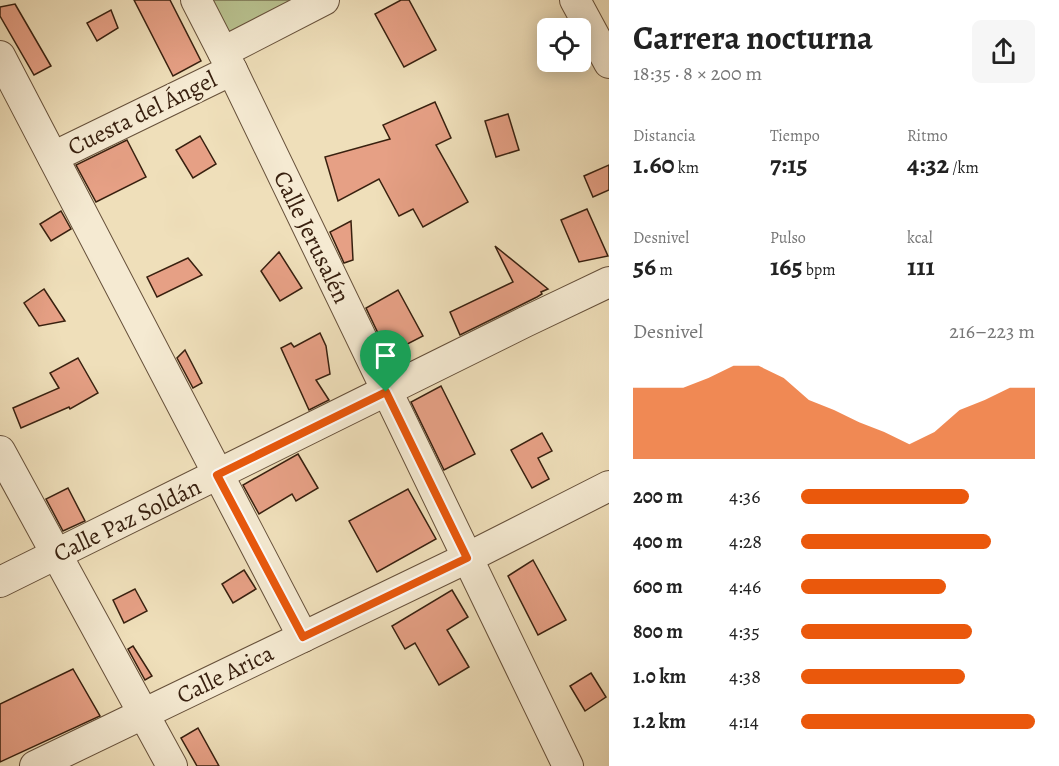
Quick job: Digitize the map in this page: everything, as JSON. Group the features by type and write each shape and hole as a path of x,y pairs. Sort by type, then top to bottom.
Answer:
{"street":[{"name":"Calle Jerusalén","path":"196,0 568,766"},
{"name":"Cuesta del Ángel","path":"53,157 227,61 324,0"},
{"path":"575,0 609,63"},
{"path":"0,56 303,637"},
{"name":"Calle Paz Soldán","path":"0,582 609,282"},
{"path":"0,451 172,766"},
{"name":"Calle Arica","path":"35,766 467,558 609,486"}],"green space":[{"path":"211,0 317,0 232,40"}],"building":[{"path":"134,0 170,0 201,61 173,76"},
{"path":"401,0 409,0 436,50 404,67 375,14"},
{"path":"15,4 51,66 34,75 0,16 0,7"},
{"path":"111,10 118,28 97,41 87,23"},
{"path":"435,102 451,138 436,145 468,202 423,227 413,209 399,216 379,179 338,201 325,157 390,139 383,125"},
{"path":"508,114 519,150 496,157 485,121"},
{"path":"200,136 216,164 193,178 176,150"},
{"path":"127,140 146,177 96,202 76,165"},
{"path":"609,165 609,190 593,197 584,176"},
{"path":"587,209 608,256 579,262 561,220"},
{"path":"61,211 71,229 51,241 40,224"},
{"path":"351,221 353,260 344,263 330,232"},
{"path":"495,246 548,289 537,297 460,335 450,312 513,282"},
{"path":"279,252 302,288 280,301 261,271"},
{"path":"188,258 202,275 157,297 147,277"},
{"path":"44,289 65,321 39,326 24,303"},
{"path":"398,290 423,336 388,354 366,308"},
{"path":"320,333 326,346 330,374 316,380 329,400 309,410 281,348 291,343 294,347"},
{"path":"185,350 202,383 193,388 177,358"},
{"path":"78,358 98,393 70,409 69,407 21,428 13,408 59,388 50,373"},
{"path":"441,386 475,454 444,470 411,402"},
{"path":"542,433 552,451 538,458 549,479 532,488 511,450"},
{"path":"298,454 318,488 296,501 292,494 259,514 243,485"},
{"path":"68,488 85,521 63,531 46,499"},
{"path":"408,489 436,539 377,572 349,521"},
{"path":"533,560 566,620 538,635 508,576"},
{"path":"244,570 256,589 233,603 222,584"},
{"path":"135,589 147,611 124,623 113,600"},
{"path":"452,590 468,617 447,630 469,667 439,685 415,643 405,649 392,626"},
{"path":"133,646 152,676 145,680 128,649"},
{"path":"73,669 100,716 0,762 0,704"},
{"path":"591,673 606,697 585,711 570,686"},
{"path":"198,728 219,766 197,766 181,738"}],"route":[{"path":"386,392 467,558 303,637 217,475 386,392"}]}
